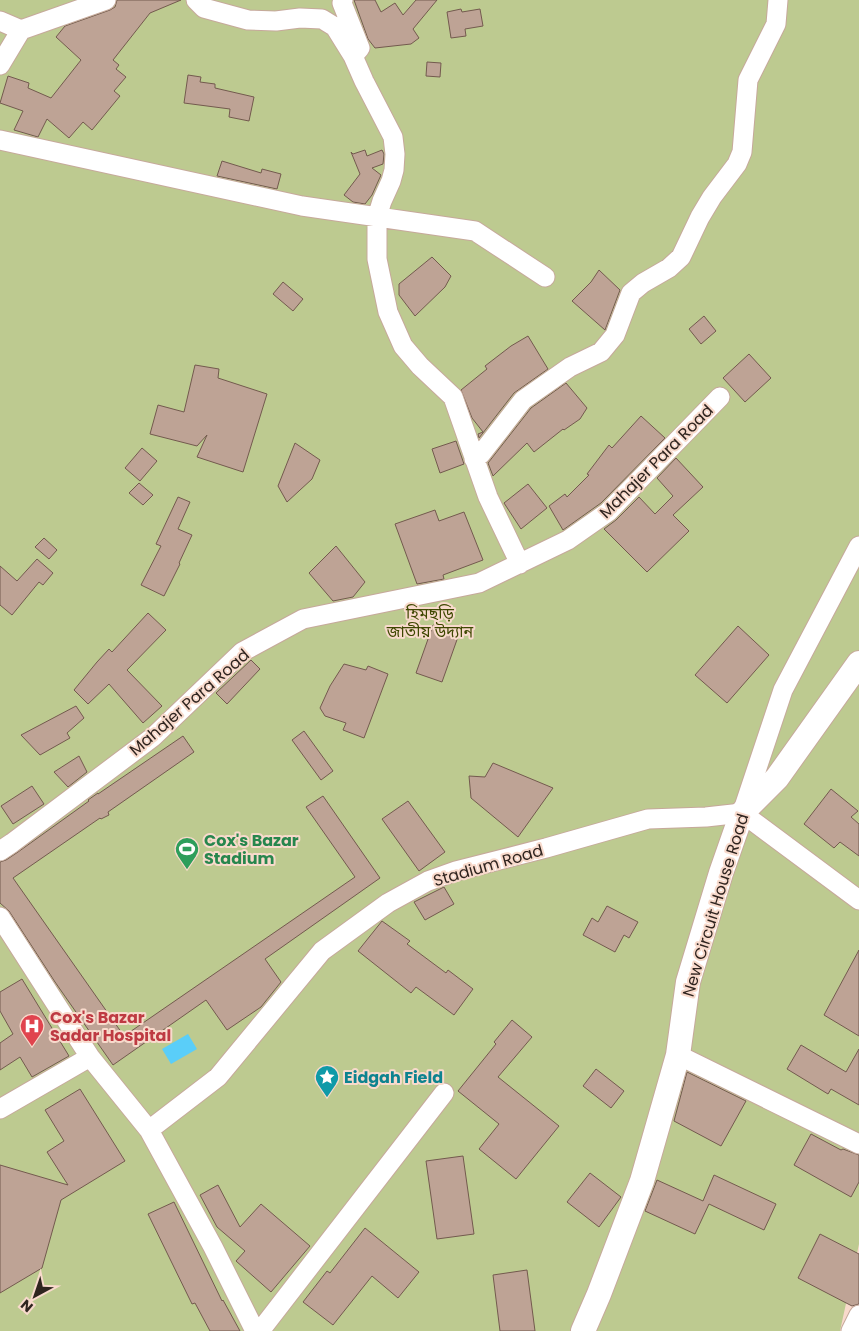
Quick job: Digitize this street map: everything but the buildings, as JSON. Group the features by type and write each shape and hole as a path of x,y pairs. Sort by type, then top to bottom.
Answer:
{"street":[{"path":"0,65 21,30 106,0"},
{"path":"196,0 204,8 248,20 322,19 335,27 353,56 393,137 394,170 377,217 377,259 388,312 403,346 420,366 453,397 488,497 520,564"},
{"path":"343,0 342,3 360,48 353,56"},
{"path":"474,459 481,454 522,400 570,367 601,352 615,335 631,293 642,283 669,268 681,257 700,217 712,197 737,164 742,152 748,80 776,24 778,0"},
{"path":"0,21 21,30"},
{"path":"0,140 302,206 475,231 545,277"},
{"name":"Mahajer Para Road","path":"0,851 153,737 242,652 249,648 303,619 479,583 568,540 608,512 720,397"},
{"name":"New Circuit House Road","path":"582,1331 599,1294 642,1181 678,1055 688,982 721,873 783,690 859,546"},
{"path":"859,663 776,778 742,813 859,900"},
{"name":"Stadium Road","path":"148,1130 218,1077 322,951 388,903 428,881 456,871 562,844 648,819 706,817 742,813"},
{"path":"0,917 90,1057 148,1130 213,1247 255,1331"},
{"path":"678,1055 859,1144"},
{"path":"0,1110 90,1057"},
{"path":"260,1331 444,1093"},
{"path":"851,1331 859,1315"}],"green space":[{"name":"হিমছড়ি জাতীয় উদ্যান","path":"0,0 859,0 859,1244 840,1331 0,1331"}],"water":[{"path":"188,1034 197,1049 171,1064 162,1049"}],"place":[{"name":"Cox's Bazar Stadium","path":"187,870"},
{"name":"Cox's Bazar Sadar Hospital","path":"32,1047"},
{"name":"Eidgah Field","path":"327,1098"}]}
